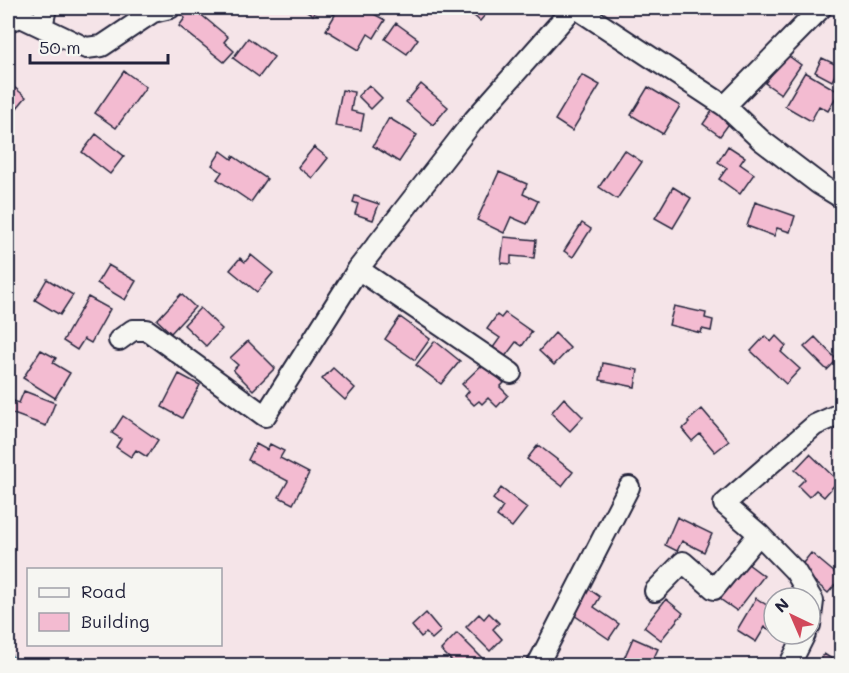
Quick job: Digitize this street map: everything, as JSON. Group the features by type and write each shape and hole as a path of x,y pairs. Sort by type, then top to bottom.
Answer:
{"street":[{"path":"8,20 21,17 44,17 86,48 102,46 153,12 170,8"},
{"path":"119,340 133,330 147,330 265,416 358,268 474,120 574,8 725,106 761,140 819,184 842,198"},
{"path":"725,106 821,8"},
{"path":"358,268 512,374"},
{"path":"804,586 795,571 759,534 724,504 815,425 842,413"},
{"path":"537,666 629,487"},
{"path":"655,591 682,562 714,589 759,534"},
{"path":"789,666 799,646"}],"building":[{"path":"184,8 191,11 193,8 228,37 224,42 234,51 224,62 179,26 185,18 179,13"},
{"path":"302,8 319,8 313,15"},
{"path":"337,8 363,8 385,20 374,38 368,34 359,50 326,30"},
{"path":"469,8 491,8 480,21 467,10"},
{"path":"396,23 418,39 407,54 385,39"},
{"path":"248,38 274,57 259,77 233,58"},
{"path":"786,54 801,65 781,94 765,83"},
{"path":"822,58 839,66 832,81 815,72"},
{"path":"124,71 146,87 116,128 95,113"},
{"path":"805,72 839,92 828,111 819,106 811,121 785,106"},
{"path":"582,75 600,85 572,131 555,120"},
{"path":"8,82 26,97 8,119"},
{"path":"421,84 448,107 433,125 406,102"},
{"path":"369,85 382,98 371,109 358,96"},
{"path":"648,87 680,106 663,134 631,115"},
{"path":"342,90 354,92 351,111 364,114 361,130 335,126"},
{"path":"714,108 731,121 720,136 703,124"},
{"path":"389,118 417,135 399,162 373,146"},
{"path":"96,134 124,156 110,174 82,152"},
{"path":"728,146 745,157 740,164 754,174 740,194 719,179 727,168 718,162"},
{"path":"314,147 328,158 312,178 298,167"},
{"path":"624,150 642,162 617,199 599,187"},
{"path":"221,151 232,159 233,156 267,179 251,202 217,179 222,172 212,165"},
{"path":"499,172 527,184 523,194 538,201 527,224 511,217 504,233 477,220"},
{"path":"673,187 691,198 673,228 655,218"},
{"path":"355,196 379,204 373,220 355,214 358,204 353,202"},
{"path":"755,202 795,216 790,232 777,228 774,236 747,226"},
{"path":"582,223 591,229 573,257 564,251"},
{"path":"504,237 536,240 534,258 511,256 511,264 501,263"},
{"path":"251,255 273,273 257,292 230,270 240,258 245,262"},
{"path":"108,265 136,281 125,300 97,283"},
{"path":"47,279 73,295 60,315 35,300"},
{"path":"181,294 195,307 171,333 157,320"},
{"path":"88,297 110,309 91,343 84,339 77,350 63,341"},
{"path":"674,306 706,313 705,318 713,320 711,331 702,329 701,333 669,325"},
{"path":"200,308 222,329 206,346 184,325"},
{"path":"505,313 532,332 522,346 516,342 504,358 492,349 500,338 487,329 497,315 501,318"},
{"path":"400,317 430,339 415,360 385,339"},
{"path":"555,333 570,348 554,365 539,351"},
{"path":"765,336 771,342 776,336 786,346 781,352 800,369 786,384 751,351"},
{"path":"815,337 837,360 827,370 804,347"},
{"path":"248,341 275,368 253,390 233,370 238,365 230,358"},
{"path":"435,341 460,361 441,384 416,365"},
{"path":"41,350 56,358 53,363 70,373 55,398 23,378"},
{"path":"484,363 504,383 500,387 508,395 497,407 488,398 482,404 479,401 474,405 465,396 469,391 462,384"},
{"path":"603,363 638,370 635,387 600,380"},
{"path":"333,368 355,388 345,400 322,379"},
{"path":"179,374 200,385 182,418 162,407"},
{"path":"24,391 55,403 46,426 8,412 8,399 19,403"},
{"path":"564,398 583,417 570,431 551,413"},
{"path":"702,409 729,441 715,452 700,434 692,441 682,429"},
{"path":"123,416 158,440 147,457 136,450 131,457 116,447 121,439 112,433"},
{"path":"256,444 267,450 270,444 284,451 280,458 309,473 293,504 279,497 288,481 248,460"},
{"path":"538,445 573,472 562,486 527,459"},
{"path":"810,454 838,481 824,497 816,490 809,497 798,486 805,479 795,470"},
{"path":"501,488 527,508 512,527 497,516 503,507 493,499"},
{"path":"677,517 712,534 704,552 682,541 677,551 665,545"},
{"path":"811,553 841,578 828,593 799,568"},
{"path":"748,564 764,576 737,611 720,599"},
{"path":"586,587 600,597 594,607 619,624 609,639 574,615 577,610 573,607"},
{"path":"756,598 762,602 762,632 756,642 737,630"},
{"path":"666,599 683,613 661,640 644,627"},
{"path":"426,613 441,631 432,639 426,633 421,637 412,626"},
{"path":"489,613 499,623 493,629 502,639 490,651 466,627 479,614 484,619"},
{"path":"457,633 490,666 457,666 441,650"},
{"path":"633,638 658,649 650,666 632,666 623,661"},
{"path":"824,654 840,664 839,666 817,666"}],"waterway":[{"path":"8,654 19,666"}]}
